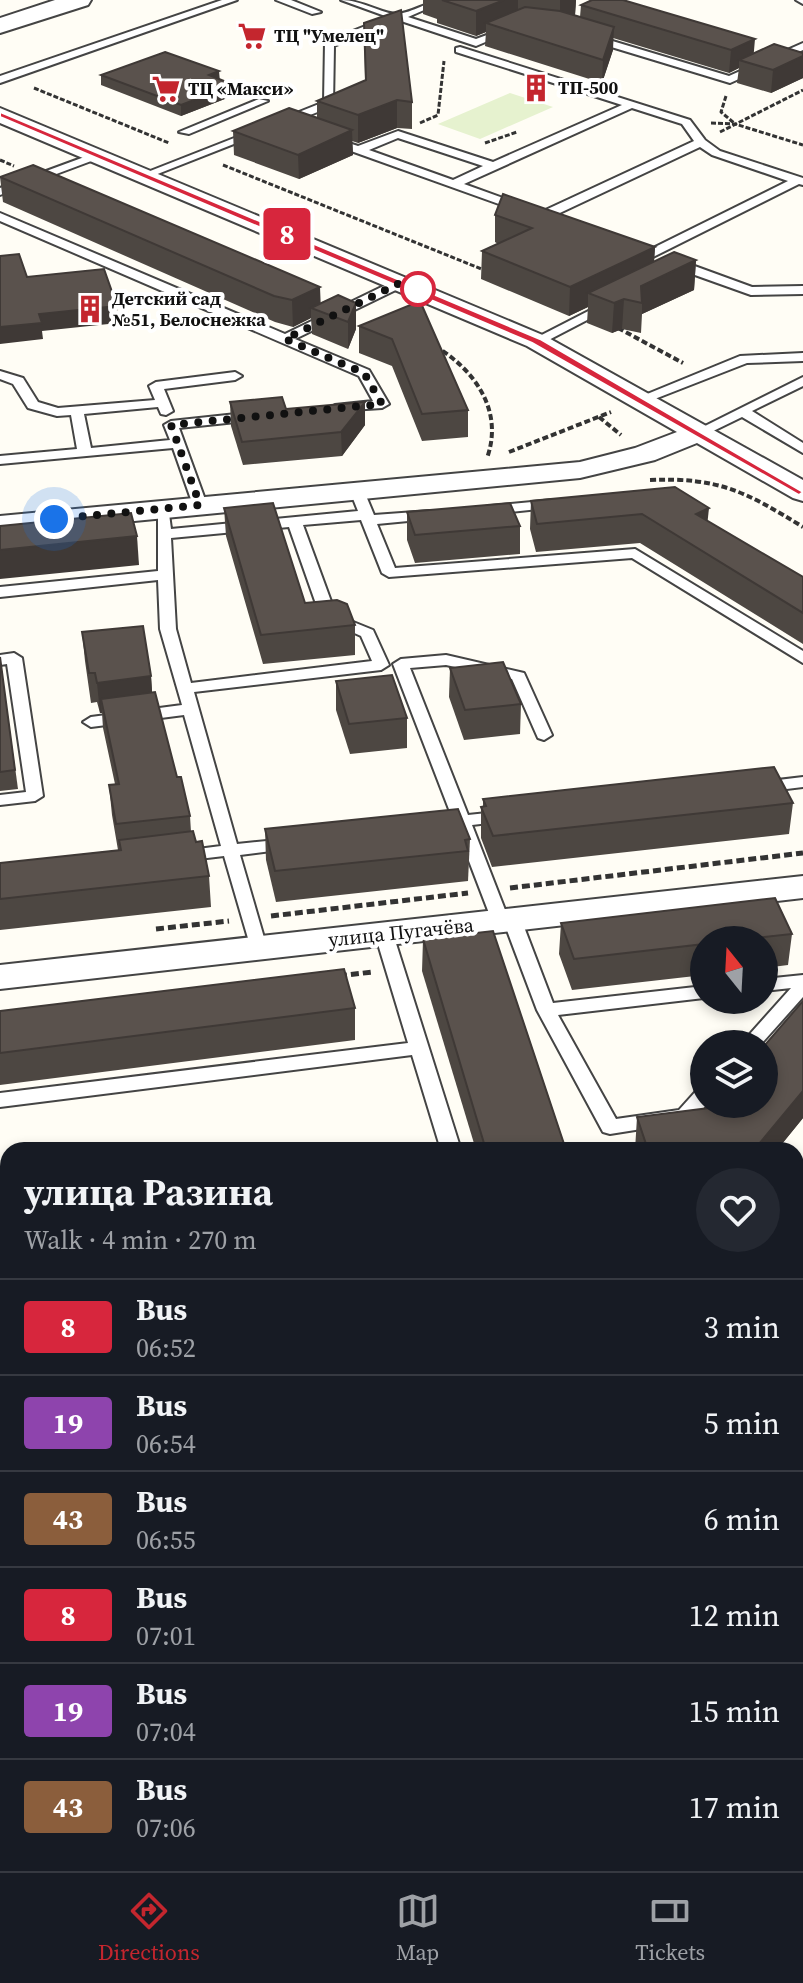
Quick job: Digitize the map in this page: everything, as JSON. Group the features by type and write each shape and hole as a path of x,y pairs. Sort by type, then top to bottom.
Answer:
{"street":[{"path":"0,26 79,0"},
{"path":"0,115 536,341 803,492"},
{"path":"0,525 164,521 200,505 364,509 580,470 645,454 700,432"},
{"name":"улица Пугачёва","path":"0,977 254,933 384,934 501,910 803,887"}],"lane":[{"path":"0,80 232,0"},
{"path":"281,0 316,12"},
{"path":"346,0 476,43"},
{"path":"146,175 329,104 329,44 442,0"},
{"path":"460,50 523,24"},
{"path":"575,32 730,80 803,46"},
{"path":"460,50 686,122 701,142 716,153 801,181"},
{"path":"185,132 263,101"},
{"path":"453,184 631,105"},
{"path":"282,123 557,221"},
{"path":"359,150 398,134 493,166"},
{"path":"543,216 701,142"},
{"path":"0,192 98,155"},
{"path":"651,254 801,181"},
{"path":"0,217 364,373 382,404 321,410"},
{"path":"637,249 751,291 803,290"},
{"path":"671,275 685,267"},
{"path":"285,339 402,282"},
{"path":"536,341 616,303"},
{"path":"642,399 745,359 803,357"},
{"path":"0,375 18,381 33,405 57,412 162,403"},
{"path":"200,505 156,386 235,376"},
{"path":"700,432 803,381"},
{"path":"77,410 85,452"},
{"path":"742,411 803,449"},
{"path":"171,425 276,414"},
{"path":"0,460 176,444"},
{"path":"475,511 566,503"},
{"path":"364,509 389,573 635,553 803,658"},
{"path":"254,933 168,629 164,521 295,522 364,509 444,514"},
{"path":"185,688 381,665 368,633 329,618 295,522"},
{"path":"0,592 166,575"},
{"path":"0,660 14,658 35,796 0,800"},
{"path":"544,735 518,676 446,660 401,664 463,821 546,1010 610,1127 685,1116 690,1110"},
{"path":"91,722 191,709"},
{"path":"741,789 803,782"},
{"path":"417,827 525,814"},
{"path":"169,858 308,841"},
{"path":"384,934 449,1142"},
{"path":"778,984 803,983"},
{"path":"762,1030 803,983"},
{"path":"546,1010 690,994"},
{"path":"0,1100 420,1048"}],"path":[{"path":"398,134 438,115 444,58 460,50"},
{"path":"730,80 721,112 735,124"},
{"path":"29,86 490,273"},
{"path":"701,142 803,90"},
{"path":"686,122 735,124 803,145"},
{"path":"0,160 40,177"},
{"path":"592,314 705,375"},
{"path":"427,342 453,354 474,375 494,431 494,446 487,459"},
{"path":"140,931 254,933 501,910 803,853"},
{"path":"332,977 395,969"}],"green space":[{"path":"510,93 553,107 480,139 438,124"}],"building":[{"path":"442,0 504,0 476,11"},
{"path":"592,0 623,0 755,39 731,50 581,5"},
{"path":"525,7 560,11 614,27 603,60 486,23"},
{"path":"401,10 412,102 397,100 358,115 317,101 366,80 364,23"},
{"path":"774,44 803,53 803,56 773,70 739,60"},
{"path":"165,52 219,71 209,75 234,85 181,105 101,75"},
{"path":"289,108 352,130 298,155 233,131"},
{"path":"33,165 320,287 292,300 274,296 0,177"},
{"path":"503,194 655,247 570,287 482,251 532,228 495,215"},
{"path":"674,252 696,260 641,286 642,303 624,299 614,303 588,293"},
{"path":"19,254 27,277 104,269 117,306 39,314 42,323 0,327 0,256"},
{"path":"338,295 356,303 348,322 311,308"},
{"path":"420,301 468,410 422,414 392,339 359,326"},
{"path":"282,397 286,409 365,402 341,432 242,442 230,402"},
{"path":"675,487 709,508 696,514 803,577 803,613 642,514 537,524 531,501"},
{"path":"273,503 305,603 337,600 347,604 355,625 261,635 224,508"},
{"path":"510,503 520,526 415,535 407,512"},
{"path":"131,513 137,536 0,550 0,526"},
{"path":"143,626 151,676 97,683 95,673 89,673 82,632"},
{"path":"0,657 15,770 0,772"},
{"path":"503,662 521,704 465,710 450,668"},
{"path":"392,675 407,718 349,724 336,681"},
{"path":"155,692 190,816 116,824 109,785 119,784 101,699"},
{"path":"774,767 793,803 493,836 481,807 486,806 483,799"},
{"path":"458,809 470,839 465,840 468,851 275,871 265,829"},
{"path":"193,831 196,842 202,841 209,876 0,899 0,863 121,850 119,840"},
{"path":"775,898 792,934 778,936 778,926 690,926 690,946 574,959 561,923"},
{"path":"493,931 563,1142 484,1142 423,939"},
{"path":"344,969 355,1008 0,1053 0,1011"},
{"path":"803,1001 803,1091 761,1142 645,1142 637,1117 690,1110 690,1118 778,1118 778,1030"}],"bus line":[{"name":"8","path":"0,115 317,246 536,341 803,492"}],"place":[{"name":"ТЦ \"Умелец\"","path":"252,36"},
{"name":"ТП-500","path":"536,88"},
{"name":"ТЦ «Макси»","path":"166,89"},
{"name":"Детский сад №51, Белоснежка","path":"90,309"}],"route":[{"path":"54,519 200,505 171,425 382,404 364,373 285,339 402,282 424,292 418,289"}]}
